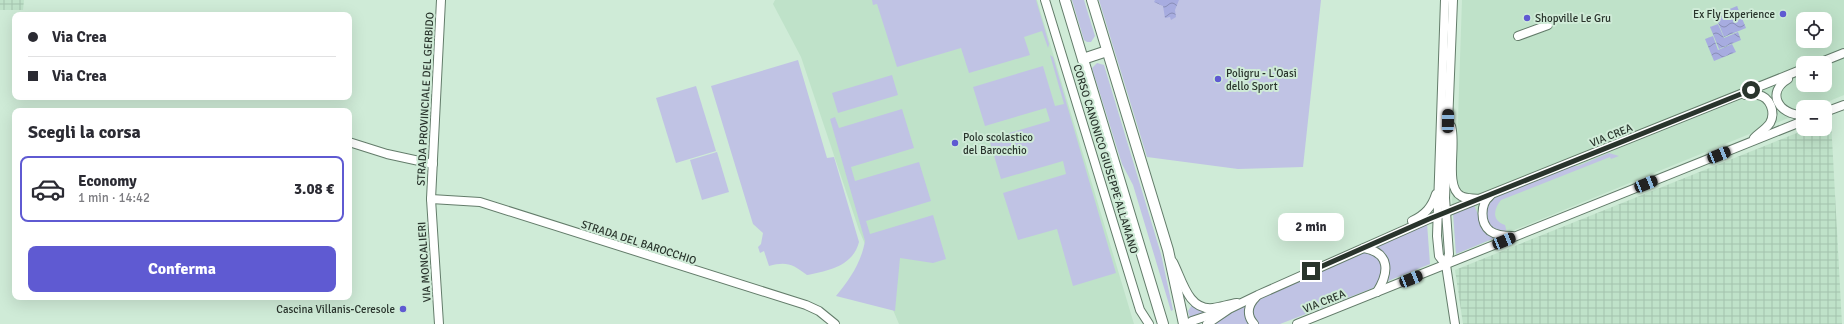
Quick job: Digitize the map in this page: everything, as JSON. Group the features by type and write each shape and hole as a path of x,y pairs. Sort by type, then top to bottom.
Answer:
{"main road":[{"name":"CORSO CANONICO GIUSEPPE ALLAMANO","path":"1065,0 1163,324"},
{"path":"1092,0 1168,250 1184,324"},
{"path":"1083,59 1107,51"}],"street":[{"name":"STRADA PROVINCIALE DEL GERBIDO","path":"431,199 441,0"},
{"name":"CORSO CANONICO GIUSEPPE ALLAMANO","path":"1045,0 1140,310 1149,324"},
{"path":"1442,214 1448,121 1445,0"},
{"path":"1453,0 1446,73 1438,189 1448,254 1446,265 1455,324"},
{"path":"1518,36 1548,24"},
{"path":"1832,58 1844,53"},
{"name":"VIA CREA","path":"1207,324 1242,302 1394,234 1796,73"},
{"name":"VIA CREA","path":"1796,74 1783,82 1778,90 1780,106 1784,110 1796,115"},
{"name":"VIA CREA","path":"1738,96 1757,95 1770,103 1772,108 1770,122 1749,143"},
{"path":"1832,109 1844,105"},
{"path":"1448,121 1454,138 1453,188 1460,196 1480,199"},
{"name":"VIA CREA","path":"1297,324 1796,124"},
{"path":"352,143 387,154 433,164"},
{"name":"VIA CREA","path":"1394,234 1403,225 1423,216 1428,211 1438,189"},
{"name":"VIA CREA","path":"1492,195 1486,199 1482,212 1486,226 1490,231 1497,234 1516,236"},
{"name":"VIA MONCALIERI","path":"431,199 439,324"},
{"name":"STRADA DEL BAROCCHIO","path":"431,199 480,202 806,305 819,311 835,324"},
{"path":"1364,248 1379,254 1386,266 1386,276 1377,292"},
{"path":"1168,250 1188,296 1195,302 1201,306 1212,308 1224,304 1242,302"},
{"path":"1254,324 1250,319 1248,311 1251,302 1258,295"},
{"name":"VIA CREA","path":"1188,324 1208,315 1229,309"}],"shaded area":[{"path":"0,0 24,0 23,10 0,10"},
{"name":"Polo scolastico del Barocchio","path":"775,0 1037,0 1134,324 899,324 859,230 801,57 773,4"},
{"path":"872,0 1036,0 1049,44 1048,48 1042,31 1024,37 1030,55 969,73 961,48 897,67 877,4 873,5"},
{"path":"1072,0 1084,0 1095,36 1091,42 1084,40"},
{"name":"Poligru - L'Oasi dello Sport","path":"1099,0 1321,0 1303,167 1238,169 1147,157"},
{"name":"Shopville Le Gru","path":"1462,0 1844,0 1844,95 1832,100 1796,100 1796,115 1456,254 1452,200 1456,178"},
{"path":"1050,55 1053,57 1116,273 1073,286 1057,229 1018,240 1003,193 1066,174 1063,161 1001,179 989,139 1050,121 1046,108 985,126 973,87 1043,66 1055,106 1064,104"},
{"path":"798,60 827,158 834,157 859,242 851,257 839,266 823,272 807,275 798,268 789,264 769,266 764,251 760,253 758,247 761,244 763,233 753,224 711,86"},
{"path":"1097,63 1104,65 1161,254 1173,310 1171,311 1133,185 1122,164 1092,68"},
{"path":"892,75 898,95 838,113 832,93"},
{"path":"696,86 716,151 676,163 656,98"},
{"path":"902,109 914,148 851,167 855,181 919,162 931,201 866,221 870,234 933,215 946,259 933,263 900,258 895,311 836,296 858,264 865,241 830,119 835,117 839,128"},
{"path":"1796,133 1796,136 1832,136 1842,324 1463,324 1455,270"},
{"path":"717,152 729,192 702,200 690,160"},
{"path":"1609,153 1619,156 1611,159 1610,157 1501,200 1495,214 1497,220 1505,225 1507,233 1493,228 1489,224 1486,215 1489,203 1493,196 1570,166 1578,166"},
{"path":"1474,205 1484,229 1497,237 1456,254 1453,213"},
{"path":"1427,223 1430,264 1388,281 1390,270 1386,256 1379,249 1374,247"},
{"path":"1366,252 1373,254 1380,262 1382,267 1380,278 1373,288 1280,324 1257,324 1252,312 1257,299 1360,253"},
{"path":"1248,303 1250,324 1214,324"},
{"path":"1192,305 1206,312 1190,318 1188,311"}],"water":[{"path":"1155,0 1179,0 1175,10 1176,17 1171,20 1170,17 1165,18 1163,6 1154,2"},
{"path":"1737,6 1746,28 1724,37 1715,15"},
{"path":"1718,24 1724,38 1738,32 1741,40 1719,49 1710,27"},
{"path":"1713,36 1718,50 1732,44 1736,52 1714,61 1705,39"}],"place":[{"name":"Ex Fly Experience","path":"1783,14"},
{"name":"Shopville Le Gru","path":"1527,18"},
{"name":"Poligru - L'Oasi dello Sport","path":"1218,79"},
{"name":"Polo scolastico del Barocchio","path":"955,143"},
{"name":"Cascina Villanis-Ceresole","path":"403,309"}],"route":[{"path":"1311,271 1429,219 1751,90"}]}
